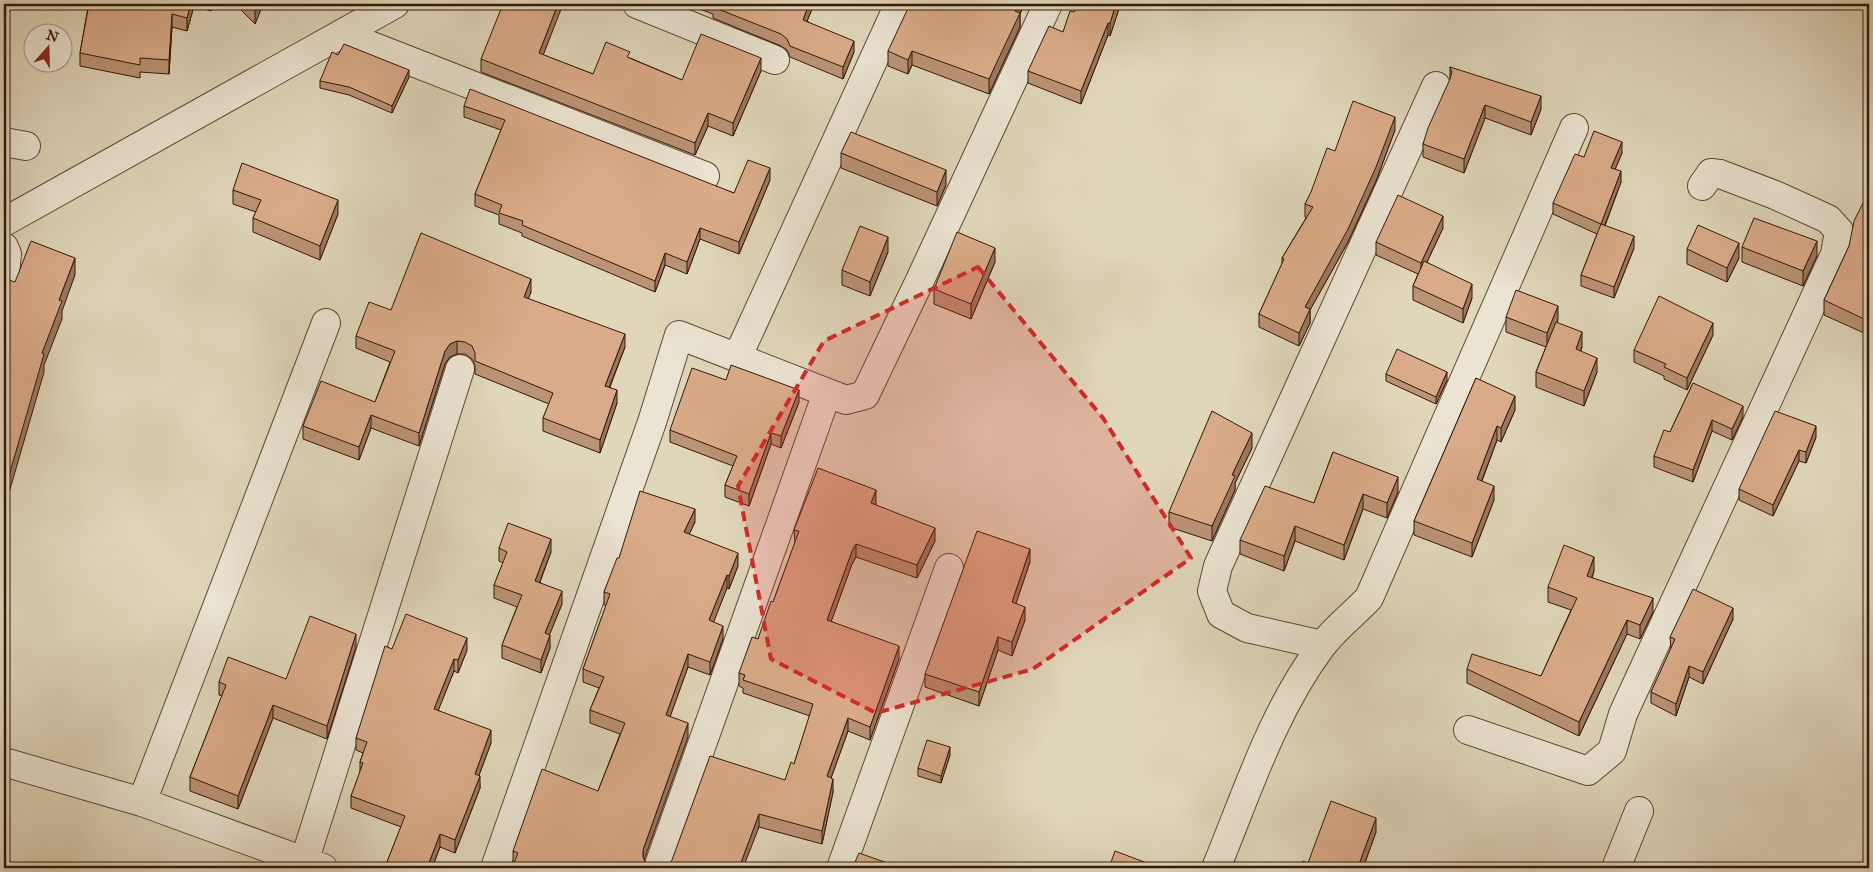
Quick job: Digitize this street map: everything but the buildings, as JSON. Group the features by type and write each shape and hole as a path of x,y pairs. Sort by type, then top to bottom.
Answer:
{"street":[{"path":"4,222 395,4"},
{"path":"637,4 775,60"},
{"path":"737,358 899,4"},
{"path":"495,868 652,422 679,335 846,400 865,395 1048,4"},
{"path":"341,34 705,176"},
{"path":"1322,645 1247,628 1221,614 1212,591 1218,566 1436,86"},
{"path":"1216,868 1279,715 1292,690 1322,645 1369,598 1574,128"},
{"path":"1468,730 1588,771 1612,751 1622,714 1835,254 1839,231 1828,219 1775,195 1720,174 1711,173 1702,186"},
{"path":"4,247 7,254 4,282"},
{"path":"142,802 326,322"},
{"path":"4,762 142,802 313,865 460,369"},
{"path":"658,868 827,393"},
{"path":"841,868 949,568"},
{"path":"1616,868 1640,810"}],"highlighted area":[{"path":"978,267 1103,418 1191,558 1033,669 876,713 771,659 738,486 824,341"}]}
